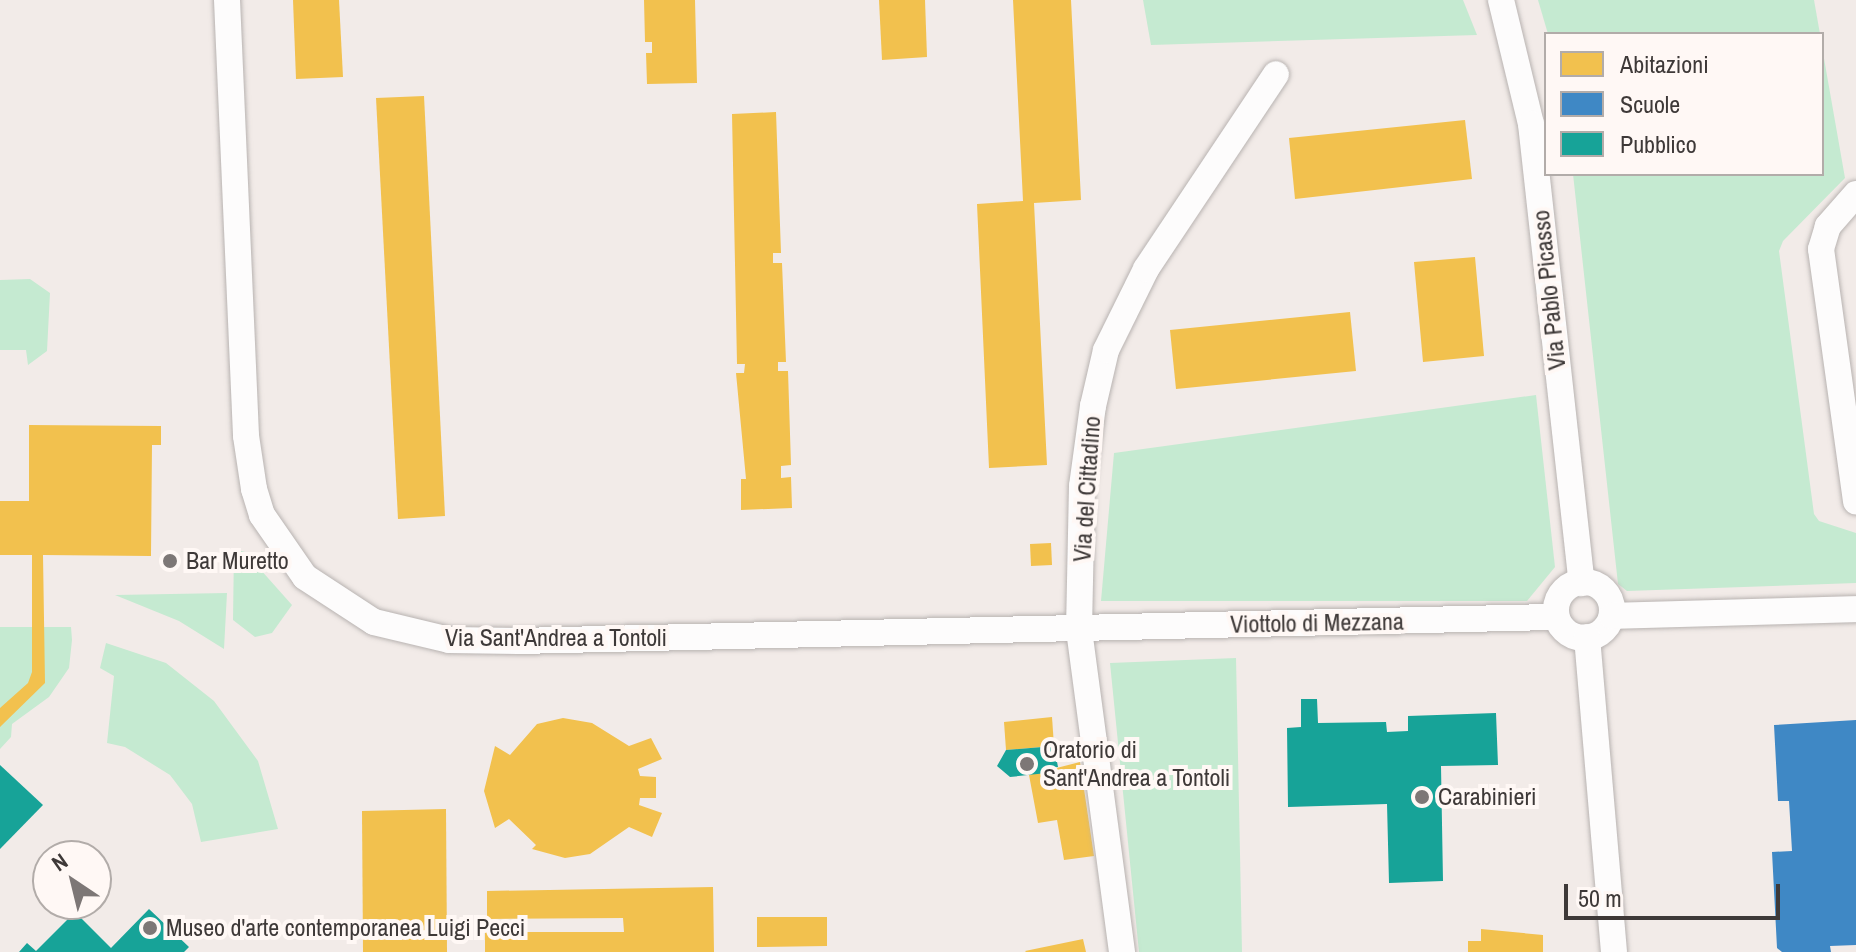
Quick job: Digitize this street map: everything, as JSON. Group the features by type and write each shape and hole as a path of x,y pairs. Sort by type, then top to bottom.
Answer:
{"street":[{"name":"Via Sant'Andrea a Tontoli","path":"227,0 246,436 254,489 262,515 286,555 326,595 374,622 449,640 1079,629"},
{"name":"Via Pablo Picasso","path":"1501,0 1531,124 1582,583"},
{"name":"Via del Cittadino","path":"1122,952 1079,629 1082,486 1106,350 1146,269 1276,74"},
{"path":"1856,194 1828,226 1821,249 1856,502"},
{"path":"1582,583 1604,591 1612,616 1602,632 1587,637 1568,633 1555,617 1559,596 1582,583"},
{"path":"1612,616 1856,609"},
{"name":"Viottolo di Mezzana","path":"1079,629 1555,617"},
{"path":"1587,637 1614,952"}],"green space":[{"path":"1143,0 1463,0 1477,35 1151,45"},
{"path":"1538,0 1814,0 1820,32 1547,32"},
{"path":"1824,58 1845,178 1783,241 1779,251 1814,514 1819,521 1856,533 1856,583 1627,591 1618,584 1573,176 1824,176"},
{"path":"30,279 50,293 47,351 28,365 26,350 0,350 0,280"},
{"path":"1536,395 1555,567 1527,601 1101,601 1114,453"},
{"path":"234,549 245,552 292,605 272,633 255,637 233,620"},
{"path":"227,593 224,649 179,621 115,595"},
{"path":"0,627 71,627 72,640 69,668 49,697 12,724 11,737 0,749"},
{"path":"106,643 166,663 214,701 258,761 278,829 201,842 192,804 170,775 125,747 107,743 114,676 100,668"},
{"path":"1236,658 1242,952 1139,952 1110,663"}],"building: Abitazioni":[{"path":"293,0 339,0 343,77 296,79"},
{"path":"644,0 695,0 697,83 647,84 646,53 652,53 652,42 645,42"},
{"path":"879,0 925,0 927,57 882,60"},
{"path":"1013,0 1071,0 1081,200 1034,203 1047,465 989,468 977,204 1023,201"},
{"path":"424,96 445,516 398,519 376,98"},
{"path":"776,112 781,253 773,253 773,263 782,263 786,362 778,362 778,371 788,371 791,465 781,466 781,478 791,477 792,508 741,510 741,479 746,479 736,373 744,373 745,364 737,364 732,114"},
{"path":"1465,120 1472,179 1295,199 1289,138"},
{"path":"1475,257 1484,356 1423,362 1414,262"},
{"path":"1350,312 1356,371 1176,389 1170,330"},
{"path":"29,425 161,426 161,445 152,445 151,556 43,555 45,683 0,727 0,708 28,683 32,672 32,555 0,555 0,501 29,501"},
{"path":"1051,543 1052,565 1031,566 1030,544"},
{"path":"1052,717 1054,746 1006,750 1004,722"},
{"path":"563,718 592,723 629,746 651,738 662,759 638,769 640,776 656,777 656,798 640,798 639,805 662,813 652,837 629,827 590,854 565,858 532,849 536,845 509,819 495,828 484,791 495,746 510,755 537,724"},
{"path":"1080,762 1094,856 1064,860 1057,820 1038,823 1029,775"},
{"path":"446,809 447,952 363,952 362,811"},
{"path":"713,887 714,952 485,952 485,932 624,932 623,918 487,919 487,891"},
{"path":"757,917 827,917 827,946 757,947"},
{"path":"1481,929 1543,935 1543,952 1468,952 1468,941 1481,941"},
{"path":"1083,939 1086,952 1025,951"}],"building: Scuole":[{"path":"1856,720 1856,945 1830,946 1831,952 1782,952 1777,948 1772,852 1792,851 1789,801 1778,801 1774,725"}],"building: Pubblico":[{"path":"1301,699 1317,699 1318,723 1386,722 1387,732 1408,731 1408,716 1496,713 1498,765 1441,766 1443,881 1389,883 1387,804 1288,807 1287,728 1301,727"},
{"name":"Oratorio di Sant'Andrea a Tontoli","path":"1054,746 1058,767 1047,768 1047,773 1010,777 997,766 1006,750"},
{"path":"0,765 43,805 0,849"},
{"name":"Museo d'arte contemporanea Luigi Pecci","path":"149,909 189,947 184,952 19,952 27,943 36,951 67,920 83,920 111,948"}],"place":[{"name":"Bar Muretto","path":"170,561"},
{"name":"Oratorio di Sant'Andrea a Tontoli","path":"1027,764"},
{"name":"Carabinieri","path":"1422,797"},
{"name":"Museo d'arte contemporanea Luigi Pecci","path":"150,928"}]}
